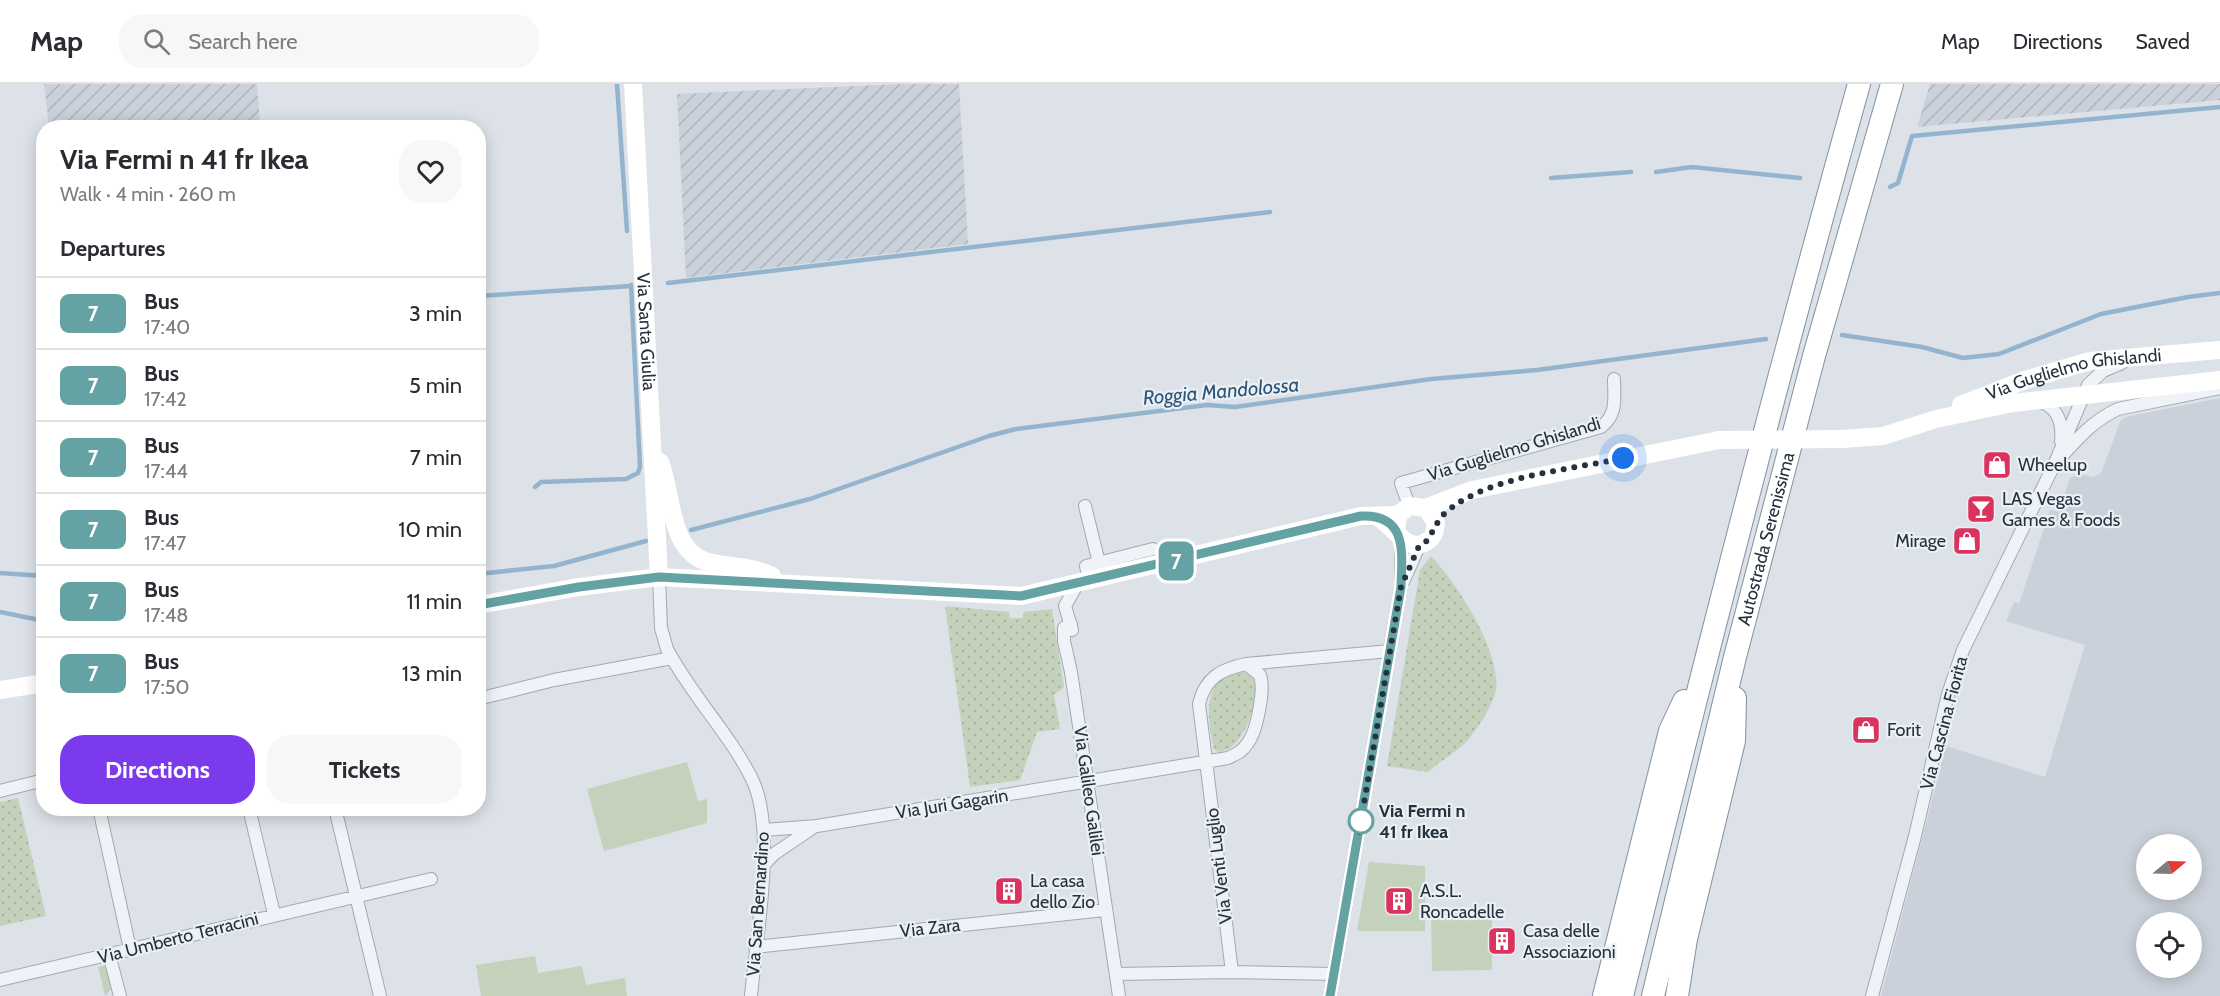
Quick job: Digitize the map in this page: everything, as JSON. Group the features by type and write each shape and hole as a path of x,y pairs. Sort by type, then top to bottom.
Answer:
{"highway":[{"name":"Autostrada Serenissima","path":"1622,996 1706,653 1784,352 1859,84"},
{"name":"Autostrada Serenissima","path":"1653,996 1735,657 1814,356 1892,84"},
{"path":"1604,996 1670,731 1706,653"},
{"path":"1677,996 1686,939 1734,741 1735,657"}],"street":[{"name":"Via Santa Giulia","path":"633,84 659,577"},
{"name":"Via Guglielmo Ghislandi","path":"1936,419 1958,406 2059,369 2112,357 2144,358 2220,350"},
{"path":"2054,465 2088,385 2103,370 2144,358"},
{"path":"2103,370 2103,383 2111,392"},
{"name":"Via Guglielmo Ghislandi","path":"1419,546 1428,541 1434,533 1411,521 1401,483 1601,427 1611,419 1614,408 1614,379"},
{"path":"2054,465 2087,429 2103,416 2216,382"},
{"name":"Via Guglielmo Ghislandi","path":"1411,521 1457,504 1492,486 1719,440 1842,439 1883,436 1936,419 2034,400 2216,382"},
{"path":"2034,400 2050,406 2058,417 2061,439 2054,465"},
{"path":"653,446 666,478 679,534 690,552 709,562 759,570 786,583"},
{"name":"Via Cascina Fiorita","path":"1872,996 1915,836 1948,694 1960,659 2054,465"},
{"path":"1085,506 1099,563"},
{"path":"486,604 579,587 659,577 1021,596 1361,516 1411,521"},
{"path":"1401,587 1419,546 1409,545 1411,521"},
{"path":"1330,996 1411,521"},
{"path":"1084,582 1086,566 1153,549"},
{"name":"Via San Bernardino","path":"659,577 661,628 672,658 751,778 762,803 763,866 751,996"},
{"name":"Via Galileo Galilei","path":"1084,582 1065,606 1071,624 1066,626 1063,633 1069,657 1119,996"},
{"name":"Via Venti Luglio","path":"1232,972 1199,704 1203,689 1210,679 1227,668 1246,664 1286,658 1390,651"},
{"path":"486,697 554,680 672,658"},
{"path":"1264,684 1271,671 1286,658"},
{"path":"1246,664 1260,675 1264,684"},
{"path":"0,690 36,684"},
{"name":"Via Juri Gagarin","path":"764,830 817,826 1088,782 1234,755 1249,742 1264,684"},
{"path":"0,791 36,782"},
{"path":"101,816 130,949"},
{"path":"251,816 274,914"},
{"path":"337,816 380,996"},
{"name":"Via Juri Gagarin","path":"763,866 774,854 817,826"},
{"name":"Via Umberto Terracini","path":"0,980 431,879"},
{"name":"Via Zara","path":"755,947 1105,910"},
{"path":"109,954 120,996"},
{"path":"1116,974 1232,972 1334,974"}],"shaded area":[{"path":"44,84 257,84 260,120 48,120"},
{"path":"901,84 959,84 968,244 686,278 677,94"},
{"path":"1930,84 2220,84 2220,100 1917,127"},
{"path":"2220,398 2220,996 1881,996 1946,746 2045,777 2085,645 2006,621 2014,602 2019,604 2050,510 2059,512 2070,478 2079,474 2093,477 2101,473 2121,420 2126,417"}],"green space":[{"path":"1431,556 1452,582 1475,618 1491,656 1496,673 1496,689 1488,709 1467,741 1428,772 1387,766 1420,570"},
{"path":"945,606 1009,612 1010,618 1023,618 1024,612 1052,609 1064,687 1054,695 1060,729 1037,732 1020,780 970,787"},
{"path":"1247,671 1255,675 1256,685 1249,721 1237,742 1219,752 1214,750 1211,737 1210,699 1221,680 1232,674"},
{"path":"687,762 698,801 707,799 707,823 604,851 587,789"},
{"path":"18,798 46,916 0,926 0,802"},
{"path":"1369,862 1425,866 1425,931 1357,931"},
{"path":"1431,912 1492,912 1492,970 1432,971"},
{"path":"535,956 538,973 582,966 586,985 625,978 627,996 481,996 476,965"},
{"path":"109,964 114,986 105,996 98,967"}],"waterway":[{"path":"617,84 627,231"},
{"path":"1890,187 1898,183 1912,136 2220,107"},
{"path":"1656,172 1692,167 1800,178"},
{"path":"1551,178 1631,172"},
{"path":"668,283 1270,212"},
{"path":"535,487 541,482 626,479 638,473 640,467 631,285"},
{"path":"486,295 631,286"},
{"name":"Roggia Mandolossa","path":"1842,335 1922,347 1963,358 1999,354 2101,314 2220,293"},
{"name":"Roggia Mandolossa","path":"691,530 810,499 989,436 1016,429 1207,405 1235,407 1431,379 1537,370 1766,339"},
{"name":"Roggia Mandolossa","path":"486,573 554,566 646,541"},
{"path":"0,573 36,575"},
{"name":"Roggia Mandolossa","path":"0,612 36,619"}],"bus line":[{"name":"7","path":"486,604 579,587 659,577 713,578 1021,596 1361,516 1376,516 1386,520 1401,540 1401,587 1330,996"}],"place":[{"name":"Wheelup","path":"1997,465"},
{"name":"LAS Vegas Games & Foods","path":"1981,509"},
{"name":"Mirage","path":"1967,541"},
{"name":"Forit","path":"1866,730"},
{"name":"Via Fermi n 41 fr Ikea","path":"1361,821"},
{"name":"La casa dello Zio","path":"1009,891"},
{"name":"A.S.L. Roncadelle","path":"1399,901"},
{"name":"Casa delle Associazioni","path":"1502,941"}],"route":[{"path":"1361,821 1359,832 1401,587 1419,546 1428,541 1434,533 1436,523 1444,513 1492,486 1623,458"}]}
